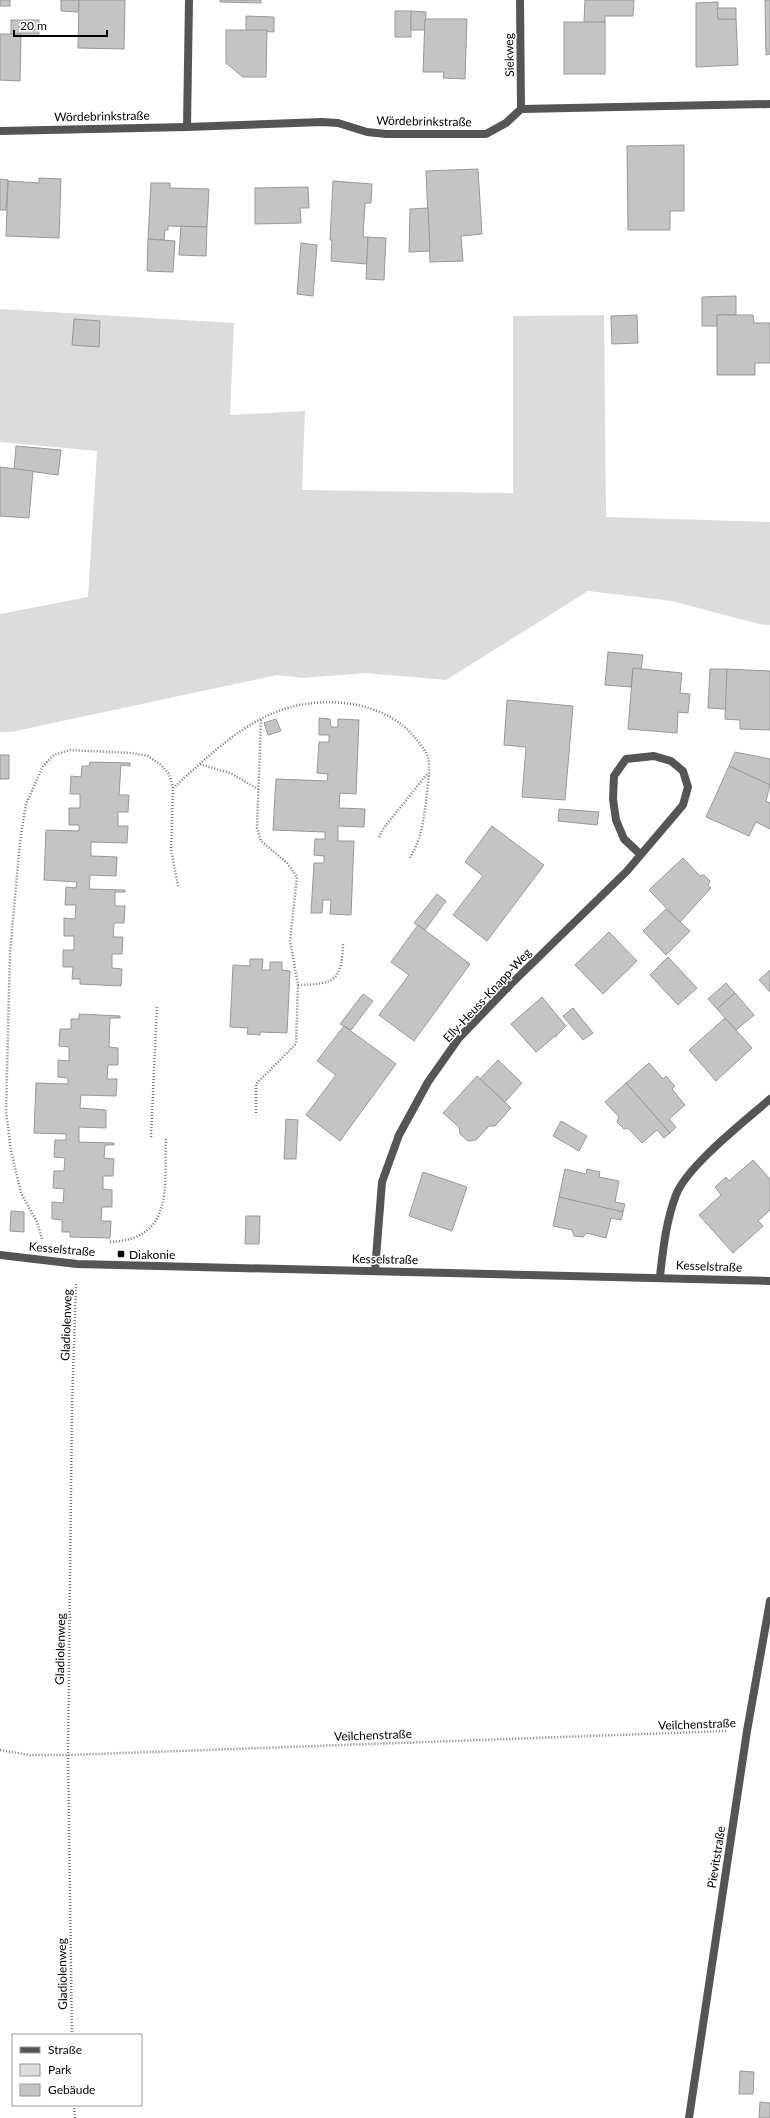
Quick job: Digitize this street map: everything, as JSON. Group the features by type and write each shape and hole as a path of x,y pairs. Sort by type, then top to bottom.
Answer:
{"street":[{"path":"187,127 189,0"},
{"name":"Siekweg","path":"520,0 521,109"},
{"path":"521,109 770,104"},
{"name":"Wördebrinkstraße","path":"0,131 187,127 322,122 338,123 367,132 386,134 486,134 506,124 521,109"},
{"name":"Elly-Heuss-Knapp-Weg","path":"375,1270 382,1182 399,1135 428,1082 460,1038 511,984 627,871 683,805 688,787 682,771 671,761 654,756 626,759 614,776 613,799 616,820 624,839 640,854"},
{"path":"660,1276 665,1238 676,1194 697,1164 770,1099"},
{"name":"Kesselstraße","path":"0,1255 76,1264 660,1276 770,1281"},
{"name":"Pievitstraße","path":"689,2118 748,1731 770,1601"}],"path":[{"path":"173,788 200,764 244,729 289,707 309,703 330,702 369,708 386,714 412,733 428,757 428,773 420,837 409,859"},
{"path":"256,1114 256,1084 296,1044 298,984 290,941 297,877 287,863 261,842 257,828 260,720"},
{"path":"48,1240 41,1239 37,1222 21,1193 11,1151 6,1112 10,953 20,841 26,804 42,766 54,755 70,750 132,753 148,756 165,770 173,788 171,849 178,886"},
{"path":"200,764 232,774 258,789"},
{"path":"379,837 383,829 428,773"},
{"path":"298,984 326,983 338,974 342,966 343,943"},
{"path":"151,1137 157,1005"},
{"path":"105,1242 130,1240 144,1234 158,1217 163,1205 166,1138"},
{"name":"Gladiolenweg","path":"72,2034 68,1755 72,1405 76,1264"},
{"name":"Veilchenstraße","path":"0,1750 30,1755 68,1755 748,1731"},
{"path":"74,2106 75,2118"}],"green space":[{"path":"0,309 234,323 230,415 305,411 302,490 513,493 513,316 604,315 606,517 770,522 770,625 759,624 672,601 588,591 446,680 366,673 303,678 277,675 11,732 0,732 0,614 88,597 97,451 0,442"}],"building":[{"path":"0,0 10,0 10,6 0,6"},
{"path":"61,0 79,0 78,12 61,11"},
{"path":"79,0 125,0 124,49 78,48"},
{"path":"220,0 261,0 261,3 220,2"},
{"path":"585,0 634,0 633,16 605,16 605,22 584,23"},
{"path":"765,0 770,0 770,54 766,55"},
{"path":"718,2 718,19 736,19 738,65 696,67 696,3"},
{"path":"717,8 736,8 736,19 718,19"},
{"path":"395,11 411,11 411,37 395,37"},
{"path":"411,11 426,12 425,30 411,30"},
{"path":"246,16 274,17 274,32 246,30"},
{"path":"425,19 467,19 465,79 443,78 444,72 423,72"},
{"path":"11,20 39,20 39,34 11,34"},
{"path":"564,22 605,22 605,74 564,74"},
{"path":"226,30 267,30 266,77 243,77 226,63"},
{"path":"0,34 21,34 20,81 0,80"},
{"path":"684,145 684,211 670,211 670,230 628,230 627,146"},
{"path":"478,169 482,234 461,236 463,261 430,262 426,171"},
{"path":"39,178 61,179 59,238 6,236 8,181 39,183"},
{"path":"0,179 8,180 6,210 0,210"},
{"path":"333,181 372,184 371,203 365,203 363,237 368,237 367,264 331,261 332,240 330,240"},
{"path":"151,183 170,183 170,188 209,189 207,227 168,226 168,230 165,230 164,240 148,239"},
{"path":"308,187 309,208 300,208 301,223 255,224 255,188"},
{"path":"428,208 430,251 409,252 410,209"},
{"path":"181,226 207,227 206,256 179,255"},
{"path":"368,237 386,238 384,280 366,279"},
{"path":"148,239 175,241 173,272 147,271"},
{"path":"301,243 317,245 313,296 297,294"},
{"path":"736,296 736,315 717,315 717,326 702,326 702,297"},
{"path":"637,315 638,343 612,344 611,316"},
{"path":"717,315 753,315 754,323 770,323 770,363 755,363 755,375 717,375"},
{"path":"74,319 100,321 99,347 72,345"},
{"path":"16,446 61,450 58,475 14,469"},
{"path":"0,467 33,471 29,518 0,516"},
{"path":"608,652 643,655 641,669 633,668 631,687 605,685"},
{"path":"633,668 682,673 680,693 690,694 688,713 678,712 677,733 628,729"},
{"path":"710,669 727,669 726,709 708,708"},
{"path":"727,669 770,671 770,730 740,729 740,720 725,719"},
{"path":"507,700 573,706 565,800 522,797 526,747 504,745"},
{"path":"319,718 330,719 331,727 338,727 338,719 359,720 356,794 340,793 339,808 365,809 364,827 338,826 338,841 354,841 351,915 330,914 331,900 323,900 322,913 311,913 314,863 324,863 324,856 314,855 315,839 325,839 325,832 273,830 276,779 327,781 328,774 317,773 319,742 329,742 329,735 319,735"},
{"path":"276,719 281,731 268,735 264,723"},
{"path":"735,752 770,759 770,785 729,766"},
{"path":"0,755 9,755 9,779 0,779"},
{"path":"90,762 130,763 130,766 121,765 119,795 129,795 128,812 118,812 118,826 128,826 127,843 91,842 91,856 117,857 116,876 90,875 89,889 125,890 125,892 115,892 115,906 125,906 124,923 114,923 113,937 123,937 122,954 112,954 112,968 122,969 121,986 80,984 80,979 72,979 73,967 63,967 63,950 74,950 74,936 64,936 64,918 75,919 76,905 65,905 66,887 76,888 77,882 44,880 46,830 79,831 79,825 69,825 69,808 80,808 80,794 70,794 71,776 81,777 82,766 89,766"},
{"path":"729,766 770,785 766,801 770,803 770,829 756,822 749,836 706,817"},
{"path":"559,809 599,812 597,825 558,821"},
{"path":"492,826 544,865 487,941 453,915 483,876 465,862"},
{"path":"683,858 700,876 704,875 710,881 708,885 711,888 680,922 649,890"},
{"path":"437,894 446,901 425,930 414,923"},
{"path":"666,909 690,931 666,955 643,931"},
{"path":"418,925 470,964 414,1041 379,1015 409,975 391,962"},
{"path":"609,932 637,961 603,994 575,965"},
{"path":"668,957 697,988 678,1005 650,975"},
{"path":"250,959 263,959 262,970 270,970 270,962 282,962 282,970 290,971 287,1033 260,1032 260,1035 247,1034 248,1028 230,1027 233,965 250,966"},
{"path":"770,970 770,992 759,980"},
{"path":"726,983 735,993 717,1009 708,999"},
{"path":"735,993 754,1015 736,1030 717,1009"},
{"path":"363,994 373,1001 351,1030 340,1024"},
{"path":"542,997 566,1026 556,1037 555,1036 536,1052 511,1024"},
{"path":"573,1008 593,1033 583,1040 563,1016"},
{"path":"79,1014 120,1016 120,1018 110,1018 109,1047 118,1048 118,1065 108,1065 107,1079 117,1079 116,1096 81,1095 80,1108 106,1110 106,1128 79,1127 79,1142 114,1143 114,1145 105,1145 104,1158 114,1159 113,1176 103,1176 103,1189 112,1190 112,1207 102,1207 101,1221 111,1221 110,1238 70,1237 70,1232 62,1232 62,1220 52,1219 52,1202 63,1203 64,1189 53,1188 54,1171 64,1171 65,1158 54,1157 55,1140 66,1140 66,1134 34,1133 36,1083 68,1084 68,1078 58,1077 58,1060 69,1061 69,1047 59,1046 60,1029 71,1029 71,1019 79,1019"},
{"path":"725,1018 752,1048 716,1081 689,1050"},
{"path":"344,1026 396,1064 340,1141 306,1115 336,1075 317,1061"},
{"path":"498,1060 522,1083 505,1102 480,1079"},
{"path":"649,1063 663,1079 666,1076 675,1086 672,1089 685,1105 669,1119 676,1127 670,1133 626,1083"},
{"path":"477,1076 511,1108 495,1126 489,1126 476,1140 468,1141 460,1134 459,1127 443,1113"},
{"path":"626,1083 670,1133 664,1138 657,1130 642,1143 628,1128 624,1129 617,1122 619,1117 605,1102"},
{"path":"286,1119 298,1120 296,1159 284,1159"},
{"path":"561,1121 587,1136 579,1151 553,1136"},
{"path":"753,1160 770,1179 770,1210 758,1221 763,1226 733,1253 699,1215 721,1195 715,1187 726,1177 729,1181"},
{"path":"565,1169 586,1174 587,1169 600,1172 599,1177 619,1181 615,1202 625,1204 623,1212 559,1197"},
{"path":"423,1172 467,1187 452,1231 409,1216"},
{"path":"559,1197 623,1212 621,1220 611,1218 606,1238 587,1233 583,1237 574,1236 572,1230 553,1226"},
{"path":"11,1211 24,1212 24,1232 10,1231"},
{"path":"246,1216 260,1216 259,1244 245,1244"},
{"path":"740,2071 754,2072 753,2094 739,2094"},
{"path":"760,2102 770,2103 770,2118 759,2118"}],"place":[{"name":"Diakonie","path":"121,1254"}]}
